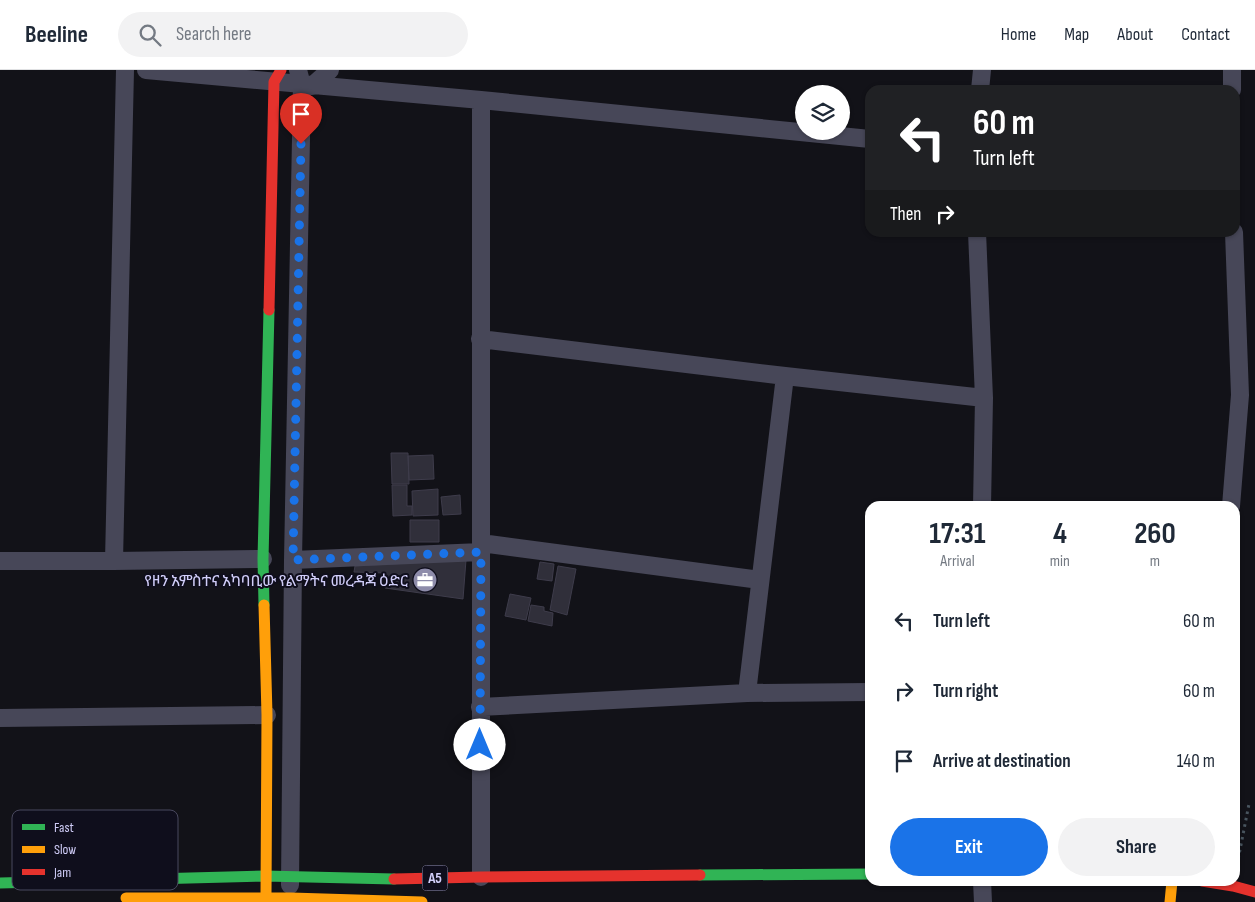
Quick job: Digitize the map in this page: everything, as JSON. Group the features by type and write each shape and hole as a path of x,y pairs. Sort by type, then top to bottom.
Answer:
{"main road":[{"path":"267,898 265,876 267,715 263,559 278,76"},
{"name":"A5","path":"178,878 265,876 376,880 481,877 865,874"},
{"path":"1170,902 1172,886"},
{"path":"1234,886 1255,892"},
{"name":"A5","path":"119,898 291,898 422,902"}],"street":[{"path":"114,561 125,70"},
{"path":"146,70 278,76 481,100 865,138"},
{"path":"304,80 330,70"},
{"path":"980,85 982,70"},
{"path":"1232,70 1232,85"},
{"path":"291,898 289,878 293,560 304,80"},
{"path":"481,100 481,877"},
{"path":"977,237 984,398 982,501"},
{"path":"1231,501 1240,395 1234,237"},
{"path":"480,339 984,398"},
{"path":"747,693 785,376"},
{"path":"293,560 481,547 760,580"},
{"path":"0,561 263,559"},
{"path":"480,707 747,693 865,692"},
{"path":"0,718 267,715"},
{"path":"982,886 983,902"}],"path":[{"path":"1240,852 1249,804"}],"building":[{"path":"391,453 408,453 409,484 392,484"},
{"path":"433,455 434,479 409,480 408,456"},
{"path":"392,485 407,485 407,506 412,506 412,515 393,516"},
{"path":"438,489 438,515 413,516 412,491"},
{"path":"460,495 461,514 443,515 441,497"},
{"path":"410,520 439,520 439,542 410,542"},
{"name":"የዞን አምስተና አካባቢው የልማትና መረዳጃ ዕድር","path":"466,560 463,599 385,588 385,573 354,572 355,566"},
{"path":"540,562 554,564 552,581 537,579"},
{"path":"558,566 576,569 567,615 550,610"},
{"path":"510,594 531,598 526,620 505,616"},
{"path":"531,605 544,607 544,611 553,613 552,626 528,621"}],"traffic: fast":[{"path":"264,605 263,559 269,310"},
{"path":"700,875 865,874"},
{"path":"178,878 265,876 394,879"},
{"path":"0,883 12,883"}],"traffic: slow":[{"path":"264,605 267,715 266,896"},
{"path":"1170,902 1172,886"},
{"path":"126,898 291,898 422,902"}],"traffic: jam":[{"path":"269,310 274,82 281,70"},
{"path":"394,879 700,875"},
{"path":"1233,886 1255,892"}],"place":[{"name":"የዞን አምስተና አካባቢው የልማትና መረዳጃ ዕድር","path":"425,580"}],"route":[{"path":"301,144 293,560 481,552 480,745"}]}
